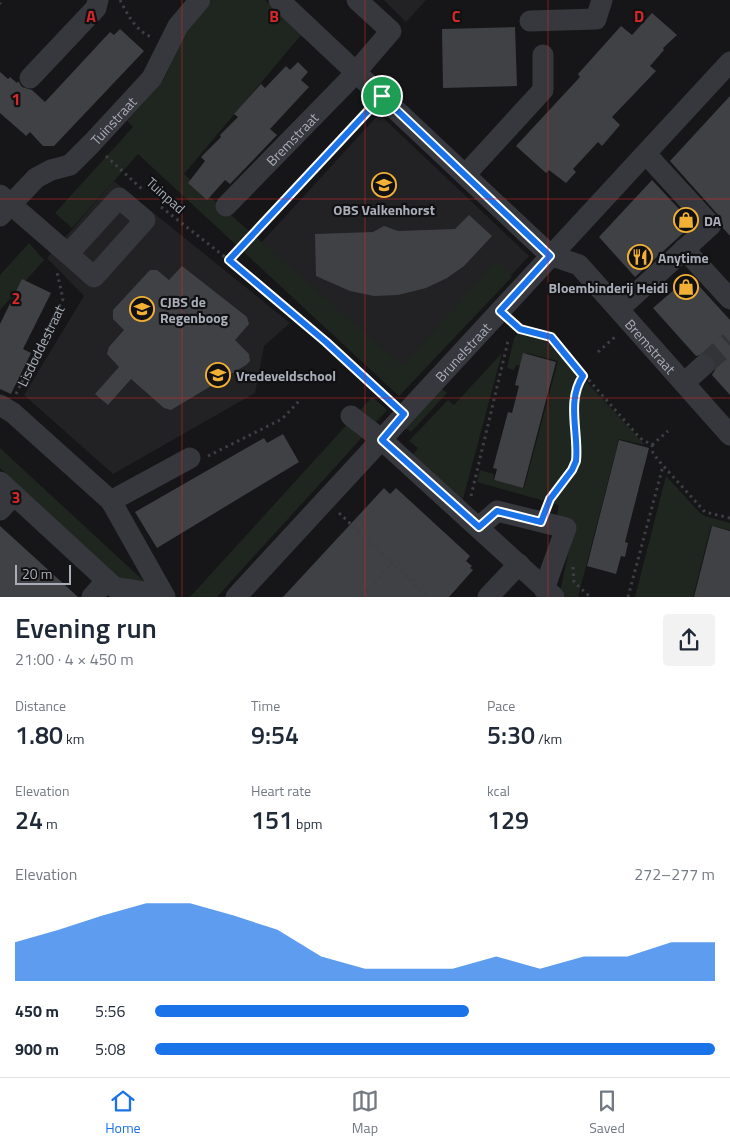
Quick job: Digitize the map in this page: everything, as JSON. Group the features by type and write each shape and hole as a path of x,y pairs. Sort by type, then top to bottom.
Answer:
{"street":[{"path":"30,78 96,8 98,0"},
{"name":"Tuinstraat","path":"4,205 36,178 70,164 92,143 152,78 178,26 200,0"},
{"name":"Bremstraat","path":"279,0 550,256 579,265 730,435"},
{"name":"Bremstraat","path":"226,206 356,72 391,31 358,0"},
{"path":"530,20 596,19 602,0"},
{"path":"465,175 544,90 543,55"},
{"name":"Brunelstraat","path":"236,597 730,62"},
{"name":"Bremstraat","path":"619,309 711,225 646,154"},
{"path":"4,205 68,254 94,277 145,220 120,198 68,254"},
{"path":"684,249 730,299"},
{"name":"Bremstraat","path":"684,383 704,365"},
{"path":"4,408 111,501 164,596"},
{"path":"351,416 382,440 549,593"},
{"path":"111,501 190,458"},
{"path":"5,496 114,587 164,596"},
{"path":"479,527 497,511 566,528 558,549 549,593"},
{"path":"488,597 519,564"},
{"path":"92,597 107,580"}],"path":[{"path":"120,0 143,34 157,40"},
{"path":"229,260 382,96"},
{"name":"Tuinpad","path":"92,143 149,196"},
{"name":"Tuinpad","path":"156,202 170,216 229,260 326,342 404,414"},
{"name":"Lisdoddestraat","path":"4,408 64,299 57,270 68,254"},
{"path":"500,311 520,329 551,337 583,376 640,438 652,445"},
{"path":"462,512 471,497 508,342"},
{"path":"541,522 550,499 572,470 576,461 575,398 583,376"},
{"path":"190,458 197,461 282,419 299,401"},
{"path":"652,445 668,431"},
{"path":"652,445 653,453 663,466 706,512 730,518"},
{"path":"628,597 663,466"},
{"path":"325,501 428,597"},
{"path":"558,549 574,568 574,582 590,597"},
{"path":"361,597 392,563"}],"shaded area":[{"path":"212,0 265,0 302,34 184,174 403,366 496,260 512,277 399,396 138,154 72,228 55,213 133,127 127,121 163,81 185,33"},
{"path":"384,0 426,0 406,22"},
{"name":"OBS Valkenhorst","path":"379,114 529,256 399,396 249,256"},
{"path":"114,181 290,323 264,346 255,393 113,474 24,395 84,296 47,258"},
{"path":"29,243 44,260 0,310 0,275"},
{"path":"519,333 547,339 645,445 619,439 578,597 566,597 561,592 575,522 556,518 559,505 477,482 480,470 494,474 493,480 524,488 558,361 526,353 522,366 516,365 514,370 507,368 514,338"},
{"path":"502,353 463,499 460,499 413,455 418,448 409,441 448,400 454,405"},
{"path":"441,388 447,393 411,432 405,428"},
{"path":"372,397 387,410 217,597 190,597"},
{"path":"0,448 148,585 120,582 0,468"},
{"path":"666,476 700,513 730,523 730,530 711,526 693,597 635,597"}],"building":[{"path":"652,13 677,35 663,48 664,50 650,66 656,71 612,117 620,125 602,146 598,142 573,169 576,172 566,183 549,170 546,173 516,146 580,77 578,74 621,26 632,35"},
{"path":"515,27 517,86 443,88 442,29"},
{"path":"120,29 144,51 54,146 43,146 30,132 26,136 0,113 0,72 8,79 10,77 17,83 18,81 22,87 32,90 45,102 110,32 114,35"},
{"path":"298,62 308,72 301,80 309,87 270,129 277,135 230,184 225,180 207,200 188,183 205,161 201,157 238,117 234,114 261,84 265,88 286,66 290,70"},
{"path":"730,96 730,236 723,228 720,217 670,161"},
{"path":"652,180 693,224 635,277 599,237"},
{"path":"469,215 492,236 464,266 447,278 426,288 398,295 374,296 350,291 316,276 315,234 373,232 384,226 398,231 455,229"},
{"path":"182,266 247,317 249,324 235,340 249,354 250,361 171,410 164,408 131,379 108,405 95,394 119,367 107,354 109,347 124,330 113,319 113,310 150,270 157,270 169,280"},
{"path":"690,276 730,320 730,395 712,375 716,368 714,357 707,353 696,356 653,308"},
{"path":"22,279 51,293 23,349 31,353 11,394 0,389 0,324"},
{"path":"523,353 556,362 523,488 494,480 497,469 493,468 508,412 512,413 519,386 515,385"},
{"path":"283,434 299,462 157,548 135,512 264,438 267,443"},
{"path":"619,440 649,448 625,542 628,543 625,557 621,556 616,574 587,566"},
{"path":"384,488 390,494 396,488 470,556 466,561 472,566 470,568 473,570 449,597 283,597"},
{"path":"0,526 44,566 78,597 0,597"},
{"path":"712,526 730,531 730,597 694,597"}],"tunnel":[{"path":"704,365 730,342"}],"place":[{"name":"OBS Valkenhorst","path":"384,185"},
{"name":"DA","path":"686,220"},
{"name":"Anytime","path":"640,257"},
{"name":"Bloembinderij Heidi","path":"686,287"},
{"name":"CJBS de Regenboog","path":"142,309"},
{"name":"Vredeveldschool","path":"218,375"}],"route":[{"path":"382,96 550,256 500,311 520,329 551,337 583,376 575,398 576,461 562,485 550,499 541,522 497,511 479,527 382,440 404,414 326,342 229,260 382,96"}]}
